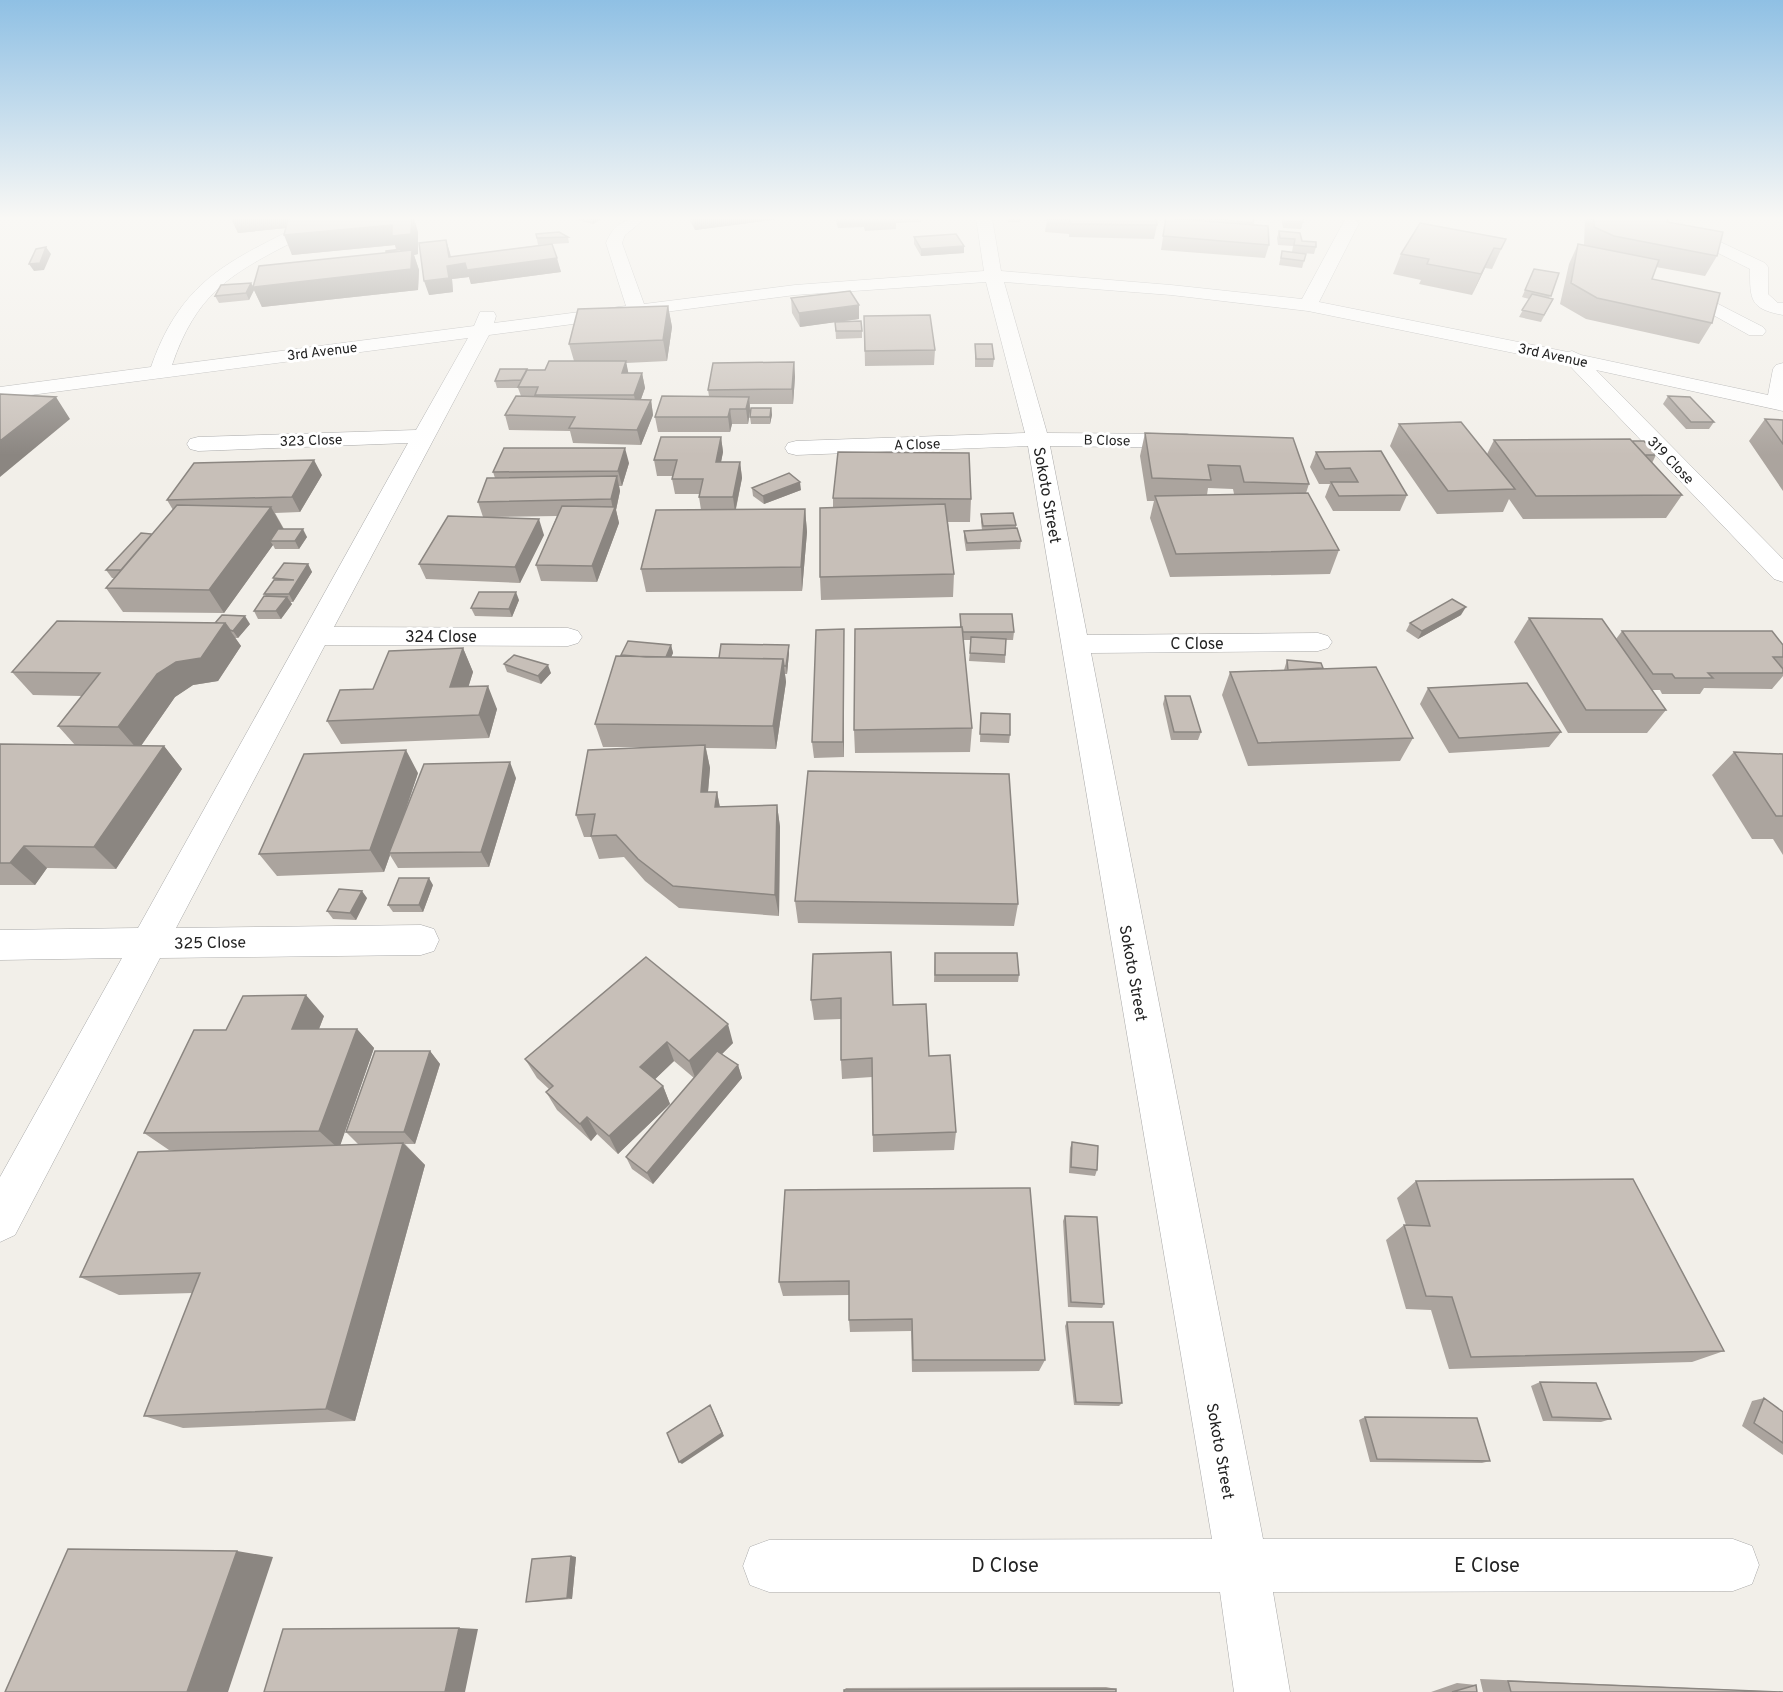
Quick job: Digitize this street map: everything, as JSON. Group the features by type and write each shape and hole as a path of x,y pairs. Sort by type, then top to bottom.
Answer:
{"street":[{"path":"160,372 167,350 190,306 199,297"},
{"name":"3rd Avenue","path":"0,393 160,372 484,316 650,297"},
{"name":"Sokoto Street","path":"1000,297 1038,440 1242,1565 1262,1692"},
{"name":"3rd Avenue","path":"1234,297 1308,305 1575,345 1780,405"},
{"path":"1308,305 1311,297"},
{"path":"1694,297 1756,331"},
{"path":"1760,297 1777,308"},
{"path":"1722,312 1777,308"},
{"path":"0,1220 423,436 484,316"},
{"name":"319 Close","path":"1575,345 1783,574"},
{"path":"145,353 191,347"},
{"path":"1758,378 1782,379 1780,405"},
{"name":"323 Close","path":"198,444 423,436"},
{"name":"B Close","path":"1038,440 1212,441"},
{"name":"A Close","path":"796,448 1038,440"},
{"name":"324 Close","path":"315,636 568,637"},
{"name":"C Close","path":"1075,644 1318,642"},
{"name":"325 Close","path":"0,945 420,940"},
{"name":"E Close","path":"1242,1565 1732,1565"},
{"name":"D Close","path":"769,1566 1242,1565"}],"building":[{"path":"854,297 859,305 799,313 791,298"},
{"path":"1530,297 1553,299 1544,315 1522,310"},
{"path":"1595,297 1719,297 1712,323"},
{"path":"668,306 663,340 569,344 578,309"},
{"path":"930,315 935,350 865,351 864,316"},
{"path":"861,321 862,331 836,331 835,322"},
{"path":"975,344 992,344 994,359 976,359"},
{"path":"549,361 626,361 622,373 642,373 634,395 535,395 538,387 518,387 527,370 545,370"},
{"path":"794,362 792,389 708,390 713,363"},
{"path":"500,369 527,369 521,380 495,381"},
{"path":"0,394 56,397 0,441"},
{"path":"516,396 651,400 637,430 569,428 575,417 505,415"},
{"path":"662,396 749,397 746,409 730,409 728,417 655,417"},
{"path":"1668,396 1690,397 1714,422 1691,422"},
{"path":"751,408 771,408 770,417 750,417"},
{"path":"1765,419 1783,420 1783,444"},
{"path":"1461,422 1515,489 1448,491 1399,424"},
{"path":"1145,433 1293,438 1309,484 1244,482 1240,466 1208,465 1211,480 1152,478"},
{"path":"661,437 721,437 716,462 740,462 733,497 699,497 703,479 672,479 677,460 654,460"},
{"path":"1630,439 1682,495 1536,496 1494,440"},
{"path":"1632,441 1644,441 1656,455 1645,455"},
{"path":"504,448 625,448 618,471 493,472"},
{"path":"1381,451 1407,495 1339,496 1331,482 1358,482 1350,468 1325,469 1316,452"},
{"path":"838,452 969,453 971,499 833,498"},
{"path":"314,460 292,497 167,500 194,463"},
{"path":"789,473 800,482 763,496 752,488"},
{"path":"617,476 611,499 478,502 487,478"},
{"path":"1308,493 1339,550 1176,554 1155,496"},
{"path":"945,504 954,574 820,577 820,508"},
{"path":"177,505 271,507 209,590 106,588"},
{"path":"562,506 615,507 592,566 536,565"},
{"path":"805,509 801,567 641,569 656,510"},
{"path":"1013,513 1016,525 983,526 981,514"},
{"path":"448,516 539,519 515,567 419,564"},
{"path":"1017,528 1021,541 967,543 964,531"},
{"path":"278,529 303,529 295,541 270,541"},
{"path":"141,533 152,534 121,570 106,570"},
{"path":"284,563 308,564 289,594 264,594 274,580 294,580 273,578"},
{"path":"479,592 516,592 509,609 471,608"},
{"path":"264,596 287,597 276,611 254,611"},
{"path":"1452,599 1466,607 1422,631 1410,623"},
{"path":"960,614 1012,614 1014,632 963,632"},
{"path":"222,615 245,616 233,631 225,623 215,623"},
{"path":"1529,618 1602,619 1666,710 1586,710"},
{"path":"57,621 225,623 201,658 176,662 157,674 118,727 58,726 100,673 12,672"},
{"path":"962,627 972,728 854,730 855,629"},
{"path":"844,629 843,742 812,742 816,630"},
{"path":"1622,631 1772,631 1783,645 1783,657 1773,657 1783,669 1783,673 1708,673 1713,678 1675,678 1672,674 1653,674"},
{"path":"971,637 1006,639 1005,655 970,653"},
{"path":"628,641 671,645 666,657 621,655"},
{"path":"721,644 789,645 786,666 784,666 783,659 719,658"},
{"path":"463,648 450,687 488,686 479,715 327,721 340,690 373,689 389,651"},
{"path":"514,655 548,665 538,676 504,664"},
{"path":"616,656 783,659 773,726 595,724"},
{"path":"1287,660 1321,663 1323,668 1288,670"},
{"path":"1376,667 1413,738 1258,743 1230,672"},
{"path":"1527,683 1561,732 1459,738 1428,688"},
{"path":"1165,696 1190,696 1201,732 1174,732"},
{"path":"981,713 1010,714 1010,735 980,734"},
{"path":"0,744 164,746 94,847 24,846 10,863 0,863"},
{"path":"705,745 701,792 717,792 715,807 777,805 775,895 673,886 638,859 616,835 591,836 595,814 576,815 588,750"},
{"path":"406,750 370,850 259,854 304,754"},
{"path":"1734,752 1783,754 1783,816 1776,816"},
{"path":"510,762 481,852 389,853 424,764"},
{"path":"808,771 1009,774 1018,904 795,901"},
{"path":"399,878 429,878 419,905 388,905"},
{"path":"339,889 362,891 350,913 327,911"},
{"path":"891,952 893,1005 926,1004 929,1056 950,1055 956,1132 873,1135 872,1058 841,1060 841,998 811,1000 813,954"},
{"path":"935,953 1017,953 1019,975 935,975"},
{"path":"646,957 728,1024 689,1061 667,1042 640,1067 663,1086 609,1136 587,1117 580,1124 546,1092 553,1086 525,1059"},
{"path":"306,995 292,1029 357,1029 319,1131 144,1133 194,1030 226,1030 243,996"},
{"path":"375,1051 430,1051 404,1132 346,1132"},
{"path":"717,1051 738,1065 647,1173 626,1157"},
{"path":"1072,1142 1098,1146 1097,1170 1071,1167"},
{"path":"403,1143 326,1409 144,1416 200,1273 80,1277 138,1152"},
{"path":"1633,1179 1724,1351 1471,1357 1452,1297 1426,1296 1404,1225 1430,1226 1416,1181"},
{"path":"1030,1188 1045,1360 913,1360 912,1319 849,1320 849,1281 779,1282 785,1190"},
{"path":"1065,1216 1097,1217 1104,1304 1071,1302"},
{"path":"1067,1322 1113,1322 1122,1403 1076,1402"},
{"path":"1540,1382 1596,1383 1611,1419 1552,1417"},
{"path":"1764,1398 1783,1412 1783,1443 1754,1423"},
{"path":"710,1405 722,1433 679,1462 667,1433"},
{"path":"1365,1417 1477,1418 1490,1461 1377,1459"},
{"path":"68,1549 237,1551 187,1692 5,1692"},
{"path":"571,1556 567,1598 526,1602 532,1559"},
{"path":"459,1628 445,1692 264,1692 283,1629"},
{"path":"1508,1681 1783,1692 1511,1692"},
{"path":"1476,1685 1477,1692 1452,1692"},
{"path":"1116,1689 1116,1692 844,1692 844,1690"}]}
